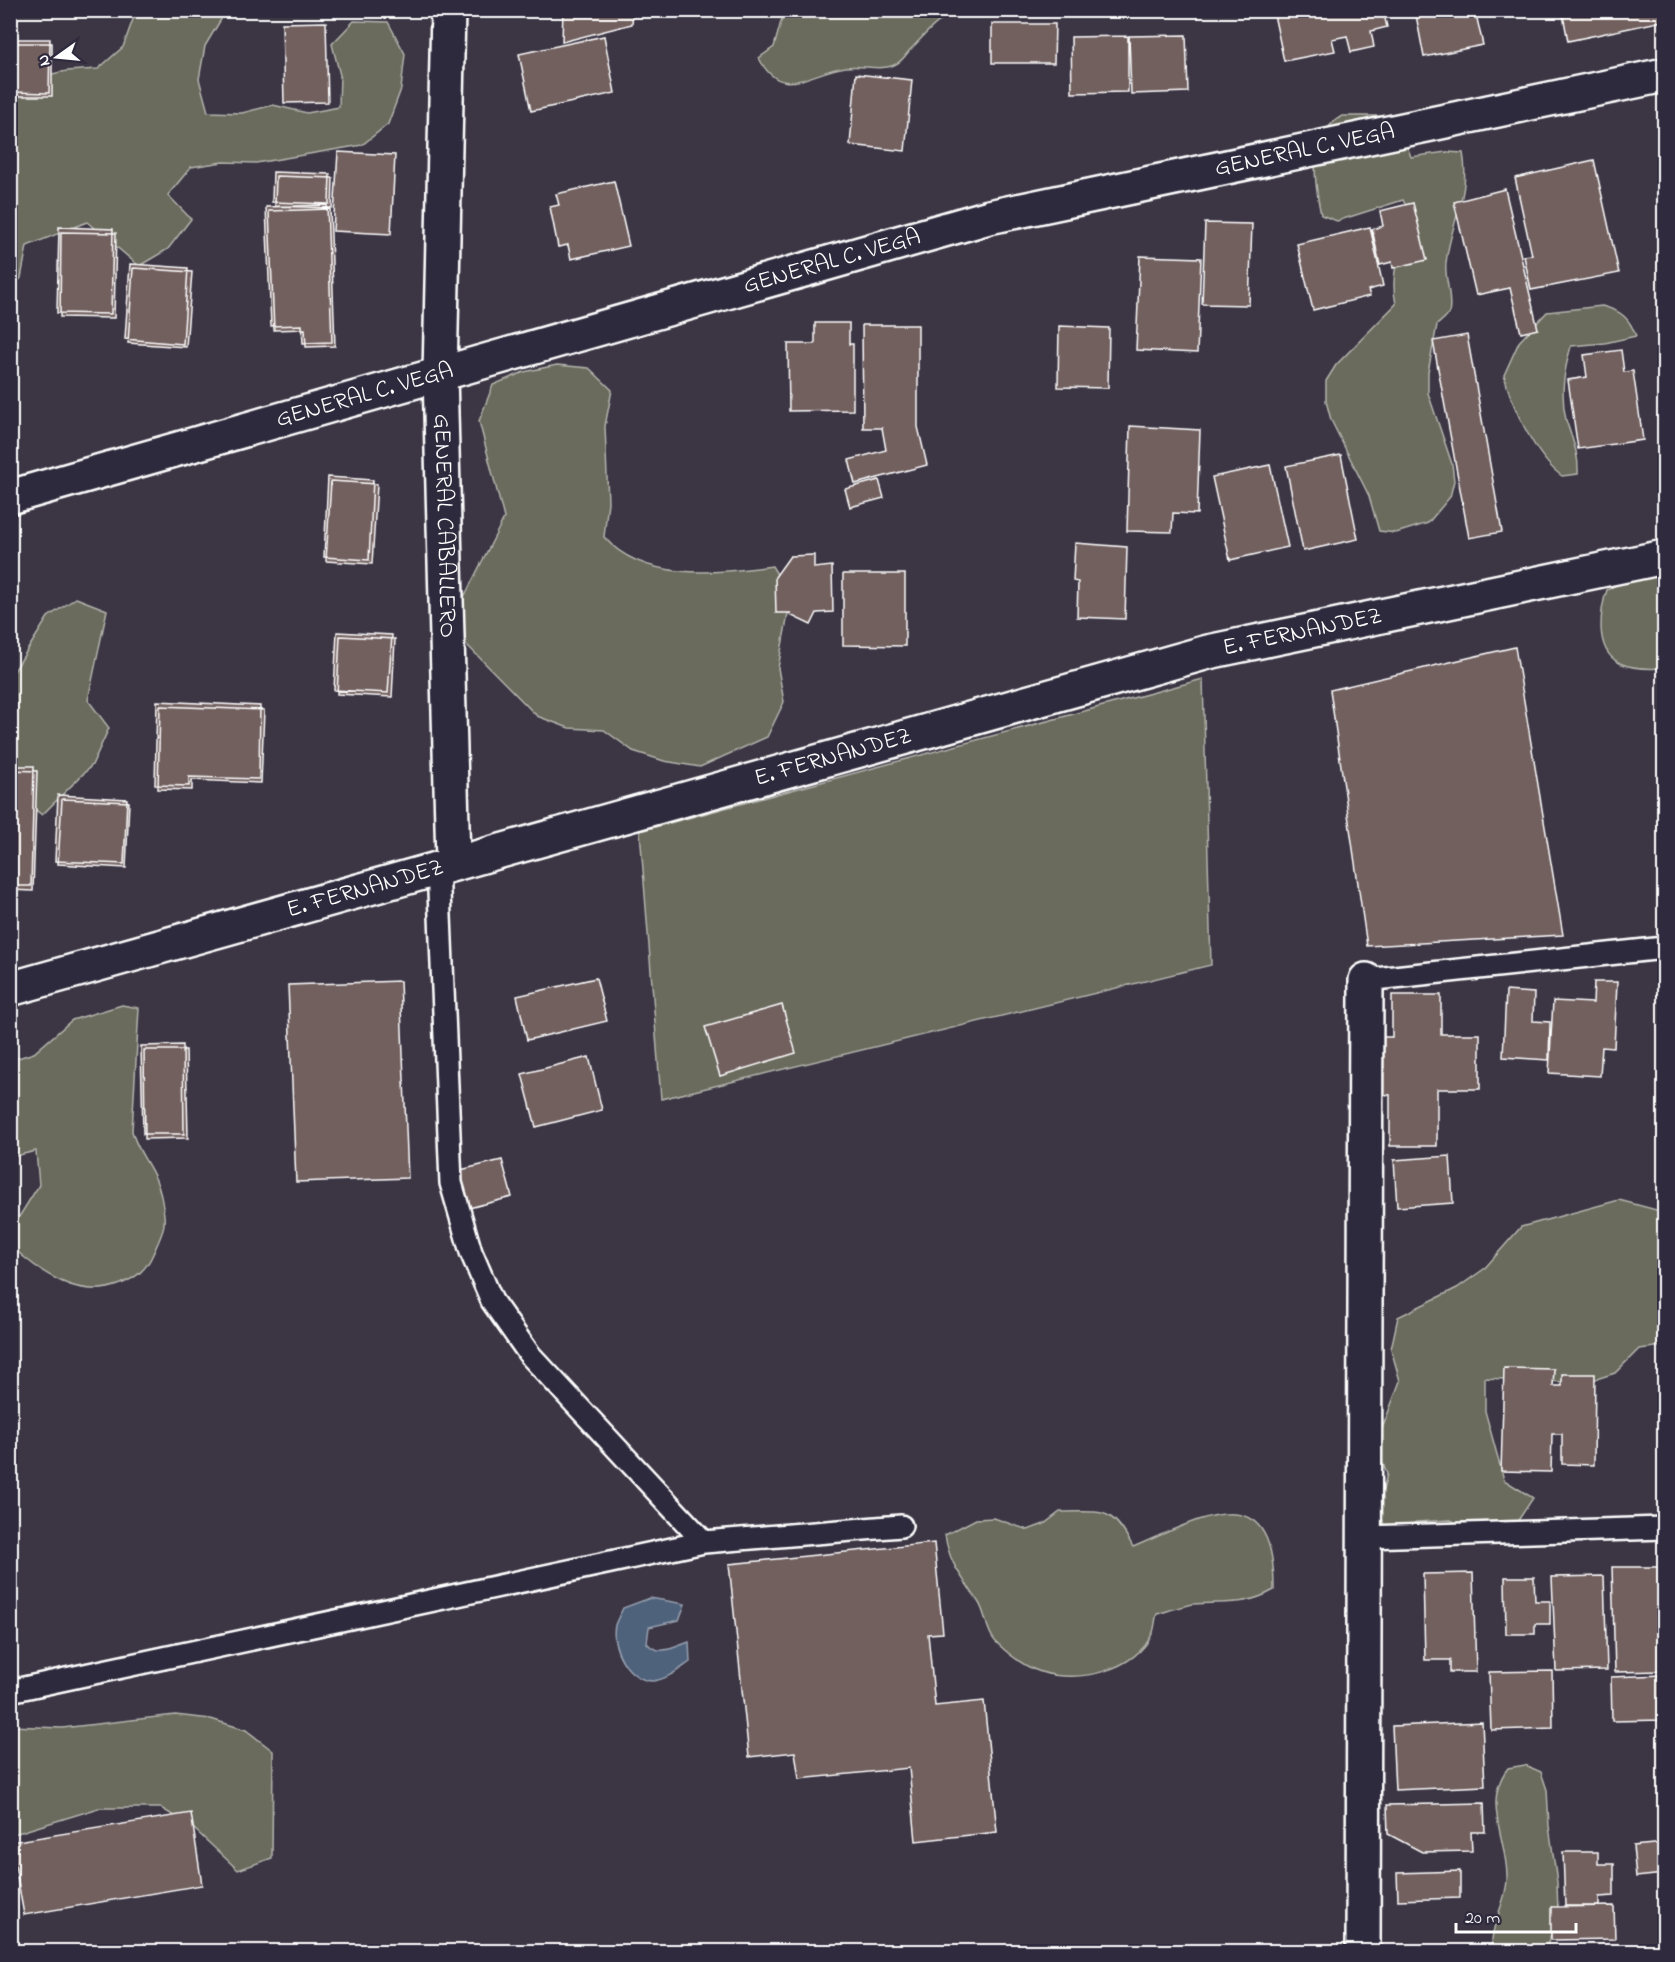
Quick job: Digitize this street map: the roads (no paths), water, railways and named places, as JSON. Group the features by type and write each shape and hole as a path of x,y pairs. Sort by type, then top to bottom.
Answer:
{"street":[{"name":"GENERAL CABALLERO","path":"446,864 440,375 448,10"},
{"name":"GENERAL C. VEGA","path":"10,497 989,217 1665,75"},
{"name":"E. FERNANDEZ","path":"10,989 446,864 1208,652 1665,557"},
{"path":"1363,1952 1366,980"}],"lane":[{"path":"446,864 451,1183 471,1252 492,1302 530,1355 704,1542"},
{"path":"1366,980 1665,948"},
{"path":"10,1691 704,1542 902,1526"},
{"path":"1365,1537 1665,1528"}],"water":[{"path":"650,1598 685,1604 679,1620 649,1627 647,1643 662,1650 689,1642 690,1662 668,1676 653,1681 636,1675 629,1669 618,1652 614,1634 615,1625 623,1608"}]}
